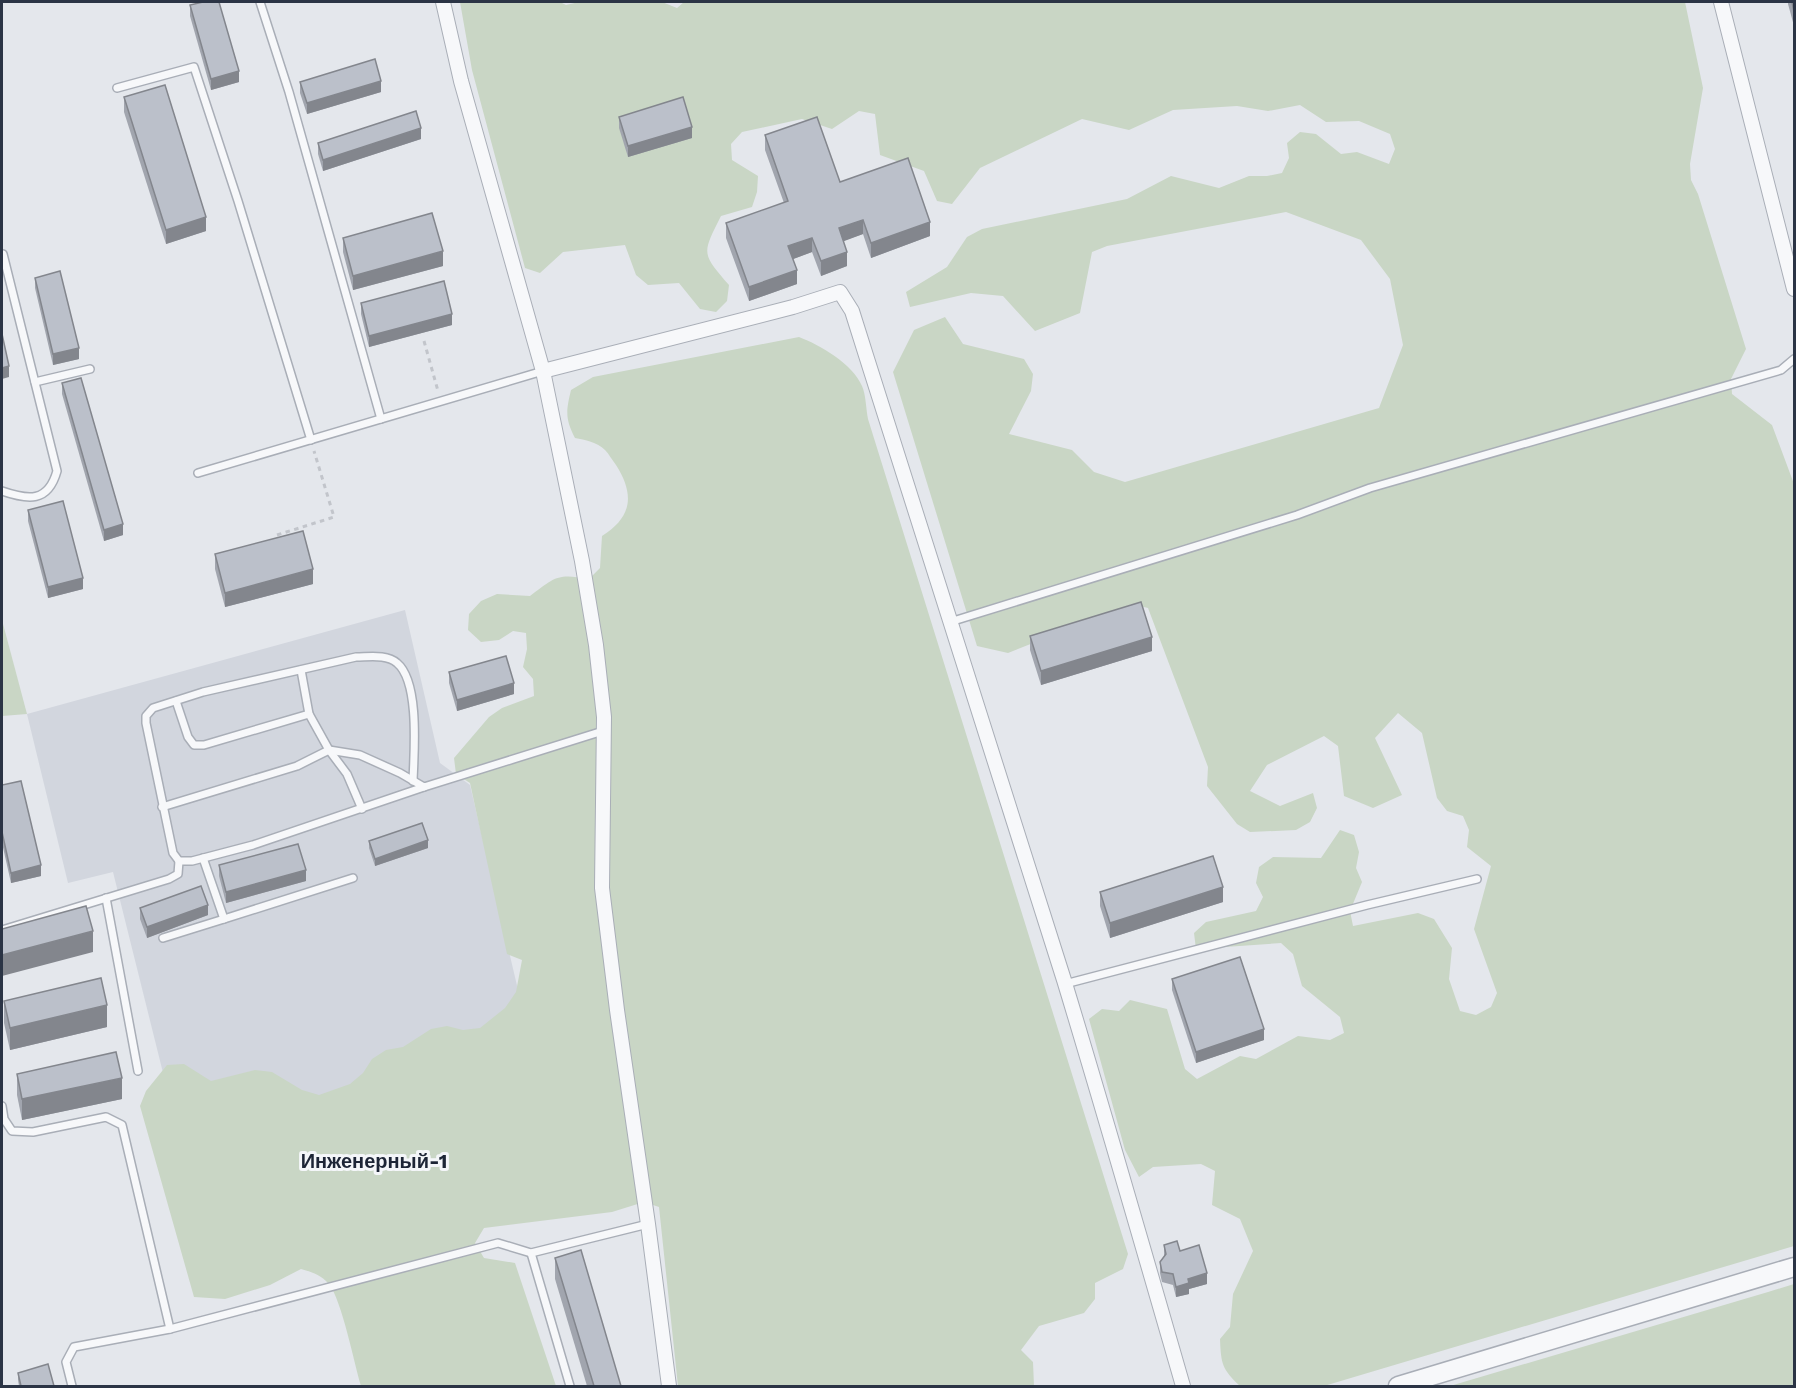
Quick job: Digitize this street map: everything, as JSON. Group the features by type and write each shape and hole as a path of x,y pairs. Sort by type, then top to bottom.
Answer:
{"street":[{"path":"443,2 461,81 543,371 593,624 603,707 602,888 616,1010 648,1224 669,1386"},
{"path":"1721,2 1794,289"},
{"path":"543,371 793,307 840,292 852,311 950,623 985,725 1065,984 1183,1386"},
{"path":"1398,1386 1794,1267"}],"lane":[{"path":"260,2 289,92 381,419"},
{"path":"117,88 194,67 238,201 311,440"},
{"path":"2,491 21,498 38,496 53,485 57,471 3,254"},
{"path":"950,623 1297,515 1370,488 1781,370 1794,359"},
{"path":"35,382 90,369"},
{"path":"198,473 543,371"},
{"path":"2,930 178,874 179,861 173,853 162,807 146,723 146,716 153,708 203,692 356,657 382,657 397,663 407,677 415,716 413,782"},
{"path":"301,670 309,714 328,750 346,774 363,809"},
{"path":"176,701 188,737 194,745 204,745 309,714"},
{"path":"179,861 192,861 253,845 424,787 603,731"},
{"path":"162,807 297,766 328,750 360,755 400,772 424,787"},
{"path":"203,858 224,919"},
{"path":"163,938 353,878"},
{"path":"1065,984 1367,905 1477,879"},
{"path":"106,898 138,1071"},
{"path":"2,1106 4,1119 12,1131 33,1132 106,1117 122,1125 171,1329"},
{"path":"72,1386 66,1362 74,1347 171,1329 498,1243 531,1253 648,1224"},
{"path":"531,1253 570,1386"}],"path":[{"path":"424,341 441,402"},
{"path":"278,535 334,517 311,440"}],"shaded area":[{"path":"405,610 440,763 470,785 530,1041 178,1133 113,872 68,883 27,714"}],"green space":[{"path":"460,2 560,2 566,5 579,2 662,2 677,8 684,2 1685,2 1703,88 1690,164 1691,180 1698,194 1746,349 1731,379 1732,394 1772,425 1794,484 1794,1246 1324,1386 1240,1386 1224,1366 1220,1339 1230,1327 1233,1294 1253,1251 1240,1219 1212,1205 1215,1171 1201,1164 1153,1167 1139,1177 1125,1150 1089,1019 1102,1009 1119,1011 1130,1000 1167,1009 1185,1069 1197,1079 1240,1056 1256,1059 1298,1036 1330,1040 1344,1033 1340,1017 1302,986 1293,954 1281,943 1196,949 1194,933 1206,922 1256,911 1263,897 1256,883 1259,867 1273,857 1321,858 1340,830 1354,835 1359,852 1356,868 1362,882 1350,911 1353,926 1418,913 1434,919 1452,948 1449,979 1460,1011 1476,1015 1491,1007 1497,993 1474,929 1491,866 1467,847 1469,830 1463,816 1447,811 1437,798 1422,733 1398,713 1375,738 1402,795 1373,808 1344,796 1338,746 1324,736 1267,765 1250,791 1280,806 1313,793 1317,808 1310,822 1296,830 1250,832 1237,824 1207,786 1208,767 1148,608 1132,604 1008,653 977,646 893,372 914,330 945,317 963,344 1024,359 1033,374 1031,391 1009,434 1072,450 1094,472 1125,482 1379,408 1403,345 1390,279 1361,240 1286,212 1107,246 1092,252 1080,313 1035,331 1003,296 971,293 910,307 906,292 947,267 967,237 982,229 1127,199 1171,176 1219,188 1249,176 1282,173 1289,158 1287,143 1300,132 1316,134 1341,154 1357,152 1389,164 1395,149 1390,134 1359,121 1326,122 1300,105 1268,111 1237,106 1173,110 1129,130 1082,119 980,168 952,204 937,201 924,171 880,155 875,114 859,111 832,129 802,119 742,132 731,144 732,160 758,176 757,192 752,207 721,216 710,238 707,253 709,259 729,285 727,301 716,312 700,309 679,283 648,285 636,275 625,245 563,252 540,273 525,268 472,70"},
{"path":"799,337 826,350 844,363 858,378 863,390 868,419 1128,1254 1123,1269 1095,1283 1095,1299 1084,1313 1039,1326 1021,1350 1033,1362 1034,1386 678,1386 659,1207 644,1202 612,1212 484,1228 475,1243 484,1258 515,1263 556,1386 361,1386 334,1292 323,1278 316,1274 301,1269 270,1285 225,1299 194,1297 140,1106 146,1091 167,1065 184,1064 211,1081 255,1070 272,1072 302,1090 319,1095 350,1084 363,1073 372,1059 386,1050 403,1047 431,1029 447,1026 463,1030 480,1028 505,1008 516,992 522,960 507,954 470,783 456,774 454,758 489,717 502,708 534,696 533,679 523,667 527,649 526,633 513,631 499,640 481,642 468,630 469,614 481,601 497,594 530,596 557,578 570,576 589,579 600,568 602,536 620,521 625,513 628,496 622,476 602,447 575,438 567,415 571,390 593,377"},
{"path":"2,620 27,714 2,716"},
{"path":"1794,1284 1794,1386 1450,1386 1768,1292"}],"building":[{"path":"219,2 239,71 211,79 190,5"},
{"path":"375,59 381,81 307,103 300,82"},
{"path":"165,85 206,217 166,230 124,97"},
{"path":"683,97 692,127 628,146 619,117"},
{"path":"416,111 421,128 323,160 318,143"},
{"path":"817,117 840,182 908,158 930,222 871,243 863,220 839,228 847,252 821,261 812,238 788,246 797,270 749,287 726,223 788,201 765,135"},
{"path":"432,213 443,251 353,276 343,238"},
{"path":"60,271 79,348 53,354 35,278"},
{"path":"444,281 452,314 369,336 361,303"},
{"path":"2,334 9,366 2,368"},
{"path":"81,378 123,524 104,530 62,383"},
{"path":"63,501 83,578 48,587 28,510"},
{"path":"303,531 313,569 225,593 215,554"},
{"path":"1141,602 1152,637 1041,671 1030,636"},
{"path":"506,656 514,683 457,700 449,672"},
{"path":"21,781 41,865 11,873 2,832 2,785"},
{"path":"422,823 428,840 375,859 369,841"},
{"path":"298,844 306,870 226,892 219,865"},
{"path":"1213,856 1223,887 1110,923 1100,892"},
{"path":"201,886 208,905 147,927 140,908"},
{"path":"86,906 93,931 2,955 2,929"},
{"path":"1240,957 1264,1029 1196,1052 1172,979"},
{"path":"101,978 107,1005 10,1028 4,1001"},
{"path":"116,1052 122,1078 22,1099 17,1074"},
{"path":"1177,1241 1180,1251 1199,1245 1207,1273 1188,1279 1189,1283 1176,1287 1173,1274 1162,1272 1160,1262 1166,1254 1164,1245"},
{"path":"581,1250 621,1386 594,1386 555,1258"},
{"path":"48,1364 54,1386 21,1386 18,1373"}],"district":[{"name":"Инженерный-1","path":"374,1161"}]}
